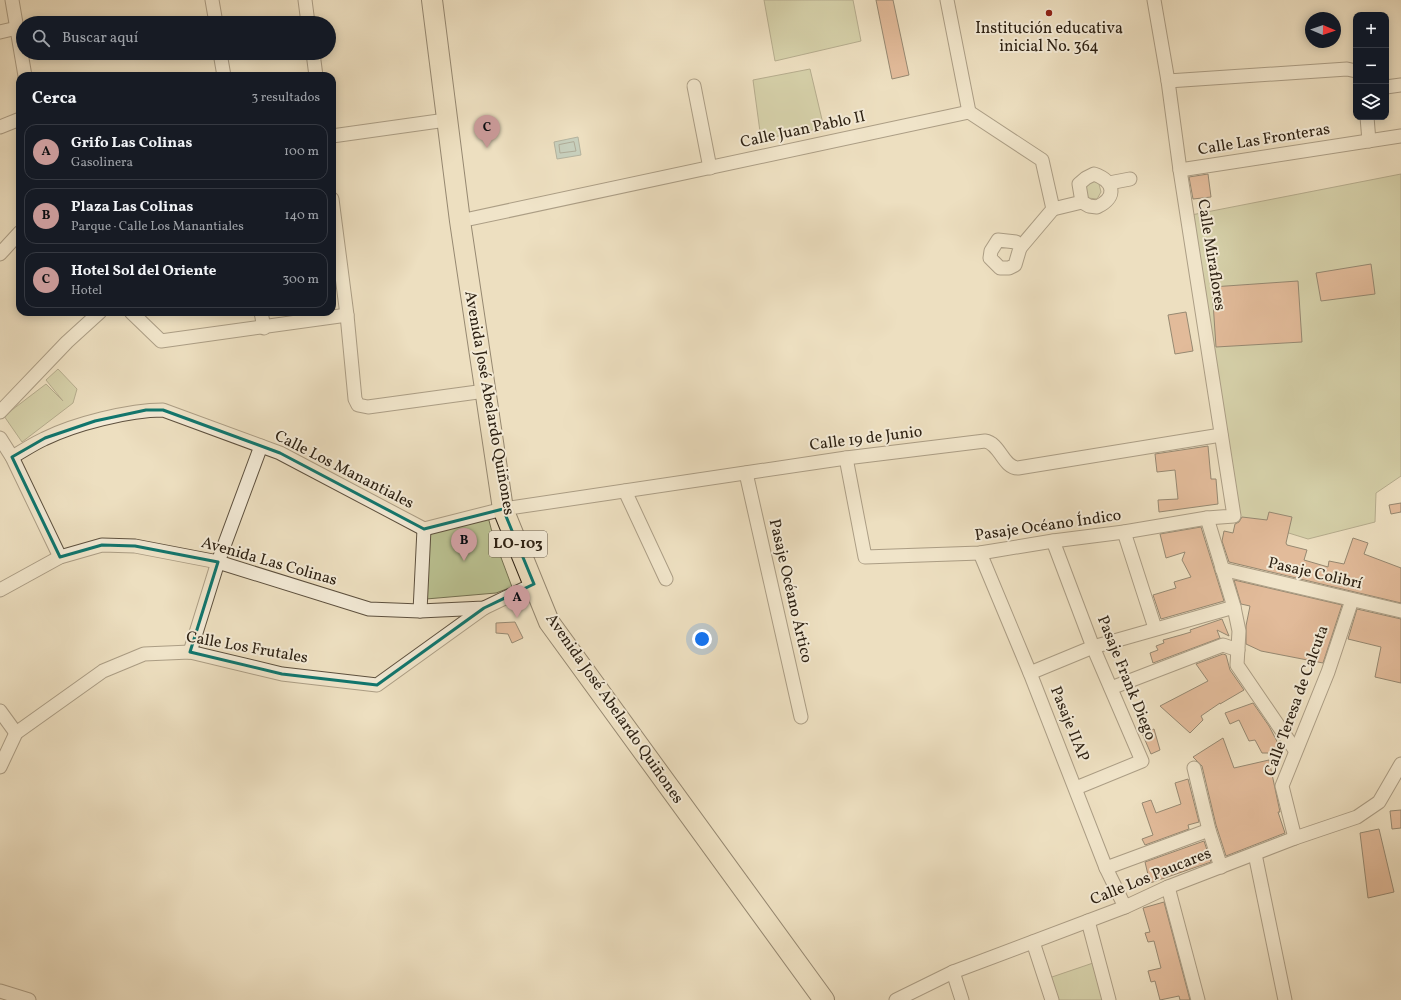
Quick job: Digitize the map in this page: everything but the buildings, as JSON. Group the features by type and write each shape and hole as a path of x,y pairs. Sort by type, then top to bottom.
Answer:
{"main road":[{"name":"Avenida José Abelardo Quiñones","path":"432,0 460,221 504,509 549,622 824,1000"}],"street":[{"path":"12,0 16,22"},
{"path":"212,0 215,16"},
{"path":"305,0 307,16"},
{"path":"947,0 969,112 1042,160 1053,208"},
{"name":"Calle Miraflores","path":"1154,0 1168,82 1180,170 1234,516"},
{"path":"0,32 16,28"},
{"path":"22,60 24,72"},
{"path":"221,60 223,72"},
{"path":"314,60 315,72"},
{"path":"1168,82 1348,69 1353,70"},
{"path":"1389,87 1401,85"},
{"path":"694,86 710,168"},
{"name":"Calle Juan Pablo II","path":"460,221 969,112"},
{"path":"336,135 446,120"},
{"path":"1366,120 1369,141"},
{"path":"0,127 16,121"},
{"name":"Calle Las Fronteras","path":"1180,170 1401,136"},
{"path":"1020,248 1053,208 1082,202 1089,206 1097,207 1104,204 1109,198 1111,192 1110,183 1103,177 1094,174 1086,178 1079,184 1082,202"},
{"path":"1110,183 1130,179"},
{"path":"336,229 347,315 355,399 358,405 368,407 485,391"},
{"path":"0,254 16,236"},
{"path":"135,316 161,341 264,328 347,315"},
{"path":"0,412 67,342 96,316"},
{"path":"262,316 264,328"},
{"name":"Calle Los Manantiales","path":"12,457 45,438 95,421 146,410 163,410 280,453 424,530 504,509"},
{"name":"Calle 19 de Junio","path":"504,509 846,458 985,441 992,443 1011,466 1018,468 1221,435"},
{"path":"0,438 12,457 60,557"},
{"path":"190,652 218,562 260,446"},
{"name":"Pasaje Océano Índico","path":"846,458 865,557 980,553 1053,540 1124,532 1207,518 1234,516"},
{"name":"Pasaje Océano Ártico","path":"746,473 800,718"},
{"path":"625,491 666,579"},
{"path":"1207,518 1234,607 1239,631 1237,666 1295,750"},
{"path":"420,611 424,530"},
{"path":"1124,532 1155,628"},
{"name":"Pasaje Frank Diego","path":"1053,540 1094,647 1142,761 1076,788"},
{"name":"Avenida Las Colinas","path":"0,590 60,557 102,545 135,546 218,562 369,609 420,611 484,608 534,584"},
{"name":"Pasaje IIAP","path":"980,553 1030,673 1106,868 1125,907"},
{"name":"Pasaje Colibrí","path":"1222,569 1401,611"},
{"name":"Calle Teresa de Calcuta","path":"1295,838 1282,786 1295,750 1328,672 1352,600"},
{"path":"1030,673 1094,647 1155,628 1234,607"},
{"name":"Calle Los Frutales","path":"0,767 16,733 103,671 144,654 190,652 282,674 377,685 484,608"},
{"path":"1111,688 1223,646 1238,650"},
{"path":"0,711 16,733"},
{"name":"Calle Los Paucares","path":"896,1000 953,972 1125,907 1168,887 1295,838 1357,817 1379,802 1401,766"},
{"path":"1194,768 1209,830 1221,867"},
{"path":"1106,868 1209,830"},
{"path":"1254,854 1284,1000"},
{"path":"1168,887 1198,1000"},
{"path":"1088,921 1109,1000"},
{"path":"1033,942 1052,1000"},
{"path":"953,972 962,1000"},
{"path":"0,991 29,1000"}],"highlighted area":[{"path":"146,410 163,410 280,453 424,529 503,509 534,584 484,608 377,685 282,674 190,652 218,562 135,546 102,545 60,557 12,457 45,438 95,421"}],"green space":[{"path":"764,0 853,0 861,41 775,61"},
{"path":"810,69 824,128 761,139 753,80"},
{"path":"1401,174 1401,476 1376,493 1375,522 1308,539 1234,516 1181,217"},
{"path":"1093,181 1099,184 1101,192 1097,199 1088,198 1085,185"},
{"path":"58,369 77,389 73,403 22,442 4,416 46,384 63,401 46,380"},
{"path":"486,509 493,536 512,587 496,593 426,599 428,525"},
{"path":"1096,962 1106,1000 1056,1000 1049,978"}],"water":[{"path":"578,137 581,155 557,159 554,142"}],"place":[{"name":"Institución educativa inicial No. 364","path":"1049,13"},
{"name":"Hotel Sol del Oriente","path":"487,148"},
{"name":"Plaza Las Colinas","path":"464,561"},
{"name":"Grifo Las Colinas","path":"517,618"}]}
